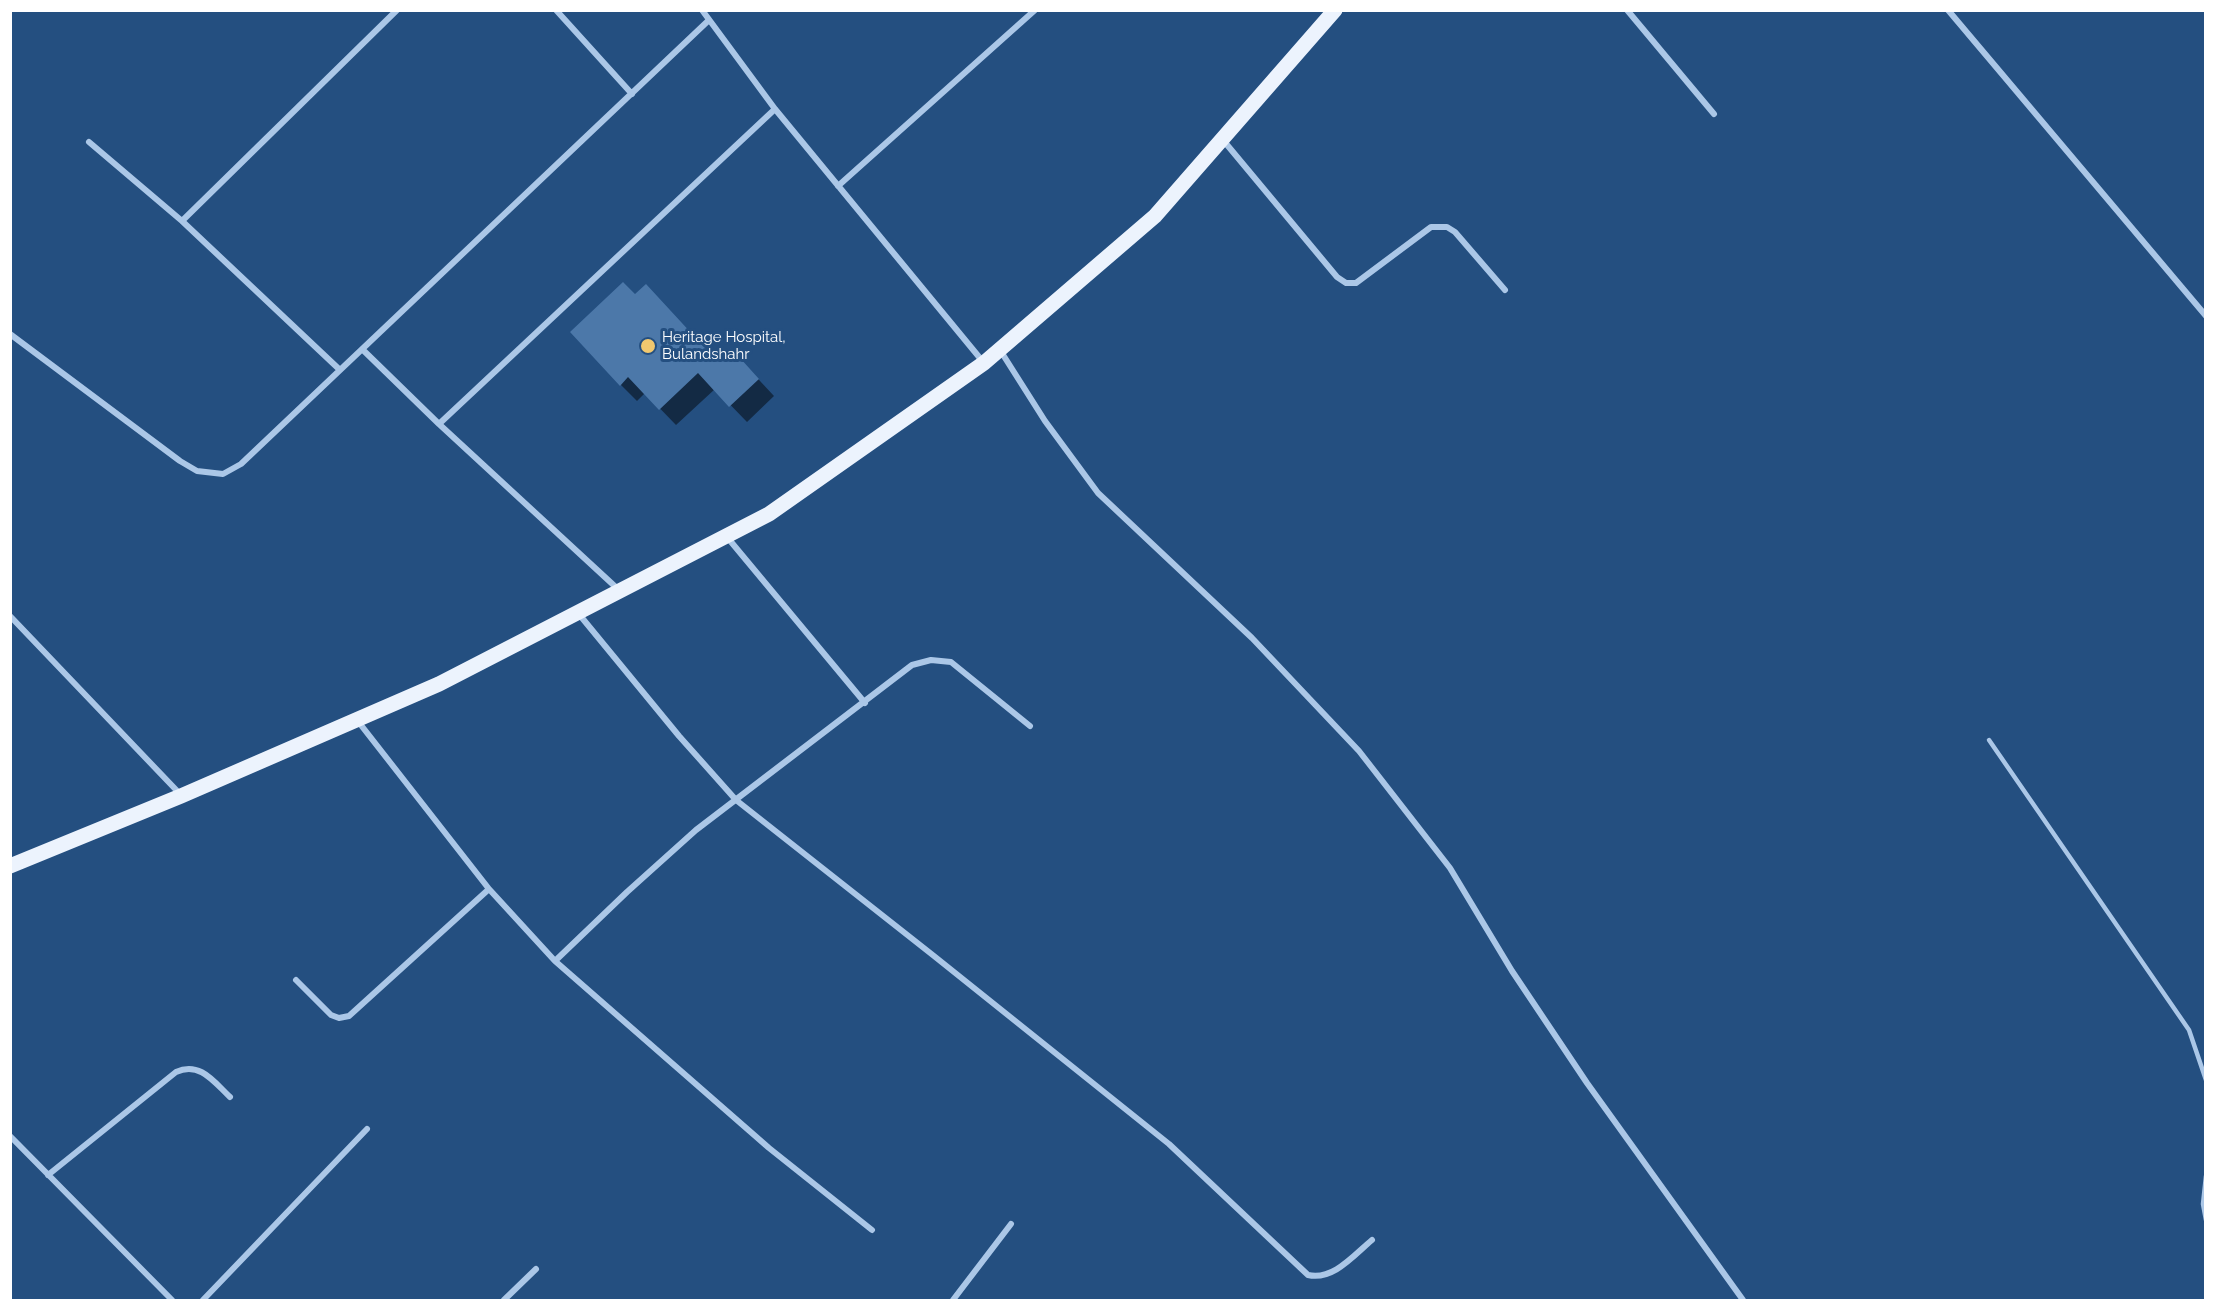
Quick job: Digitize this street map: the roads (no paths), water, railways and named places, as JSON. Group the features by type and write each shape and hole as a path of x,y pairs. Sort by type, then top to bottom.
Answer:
{"main road":[{"path":"10,866 181,796 439,684 769,514 984,363 1155,216 1335,10"}],"street":[{"path":"182,221 397,10"},
{"path":"556,10 632,94"},
{"path":"702,10 775,109 984,363"},
{"path":"838,186 1035,10"},
{"path":"1627,10 1714,114"},
{"path":"1948,10 2205,316"},
{"path":"10,334 180,461 197,471 223,474 241,464 709,21"},
{"path":"439,424 775,109"},
{"path":"1222,140 1338,278 1346,283 1356,284 1431,227 1439,226 1455,232 1505,290"},
{"path":"89,142 182,221 340,370"},
{"path":"362,349 439,424 621,591"},
{"path":"1000,349 1045,421 1098,493 1252,638 1359,750 1450,868 1512,972 1587,1083 1743,1300"},
{"path":"726,536 865,703"},
{"path":"578,612 678,736 736,800 1169,1144 1308,1275 1319,1278 1329,1275 1372,1240"},
{"path":"10,616 181,796"},
{"path":"555,961 696,830 912,665 931,660 951,662 1030,726"},
{"path":"356,720 489,889 555,961 769,1148 872,1230"},
{"path":"296,980 331,1015 339,1018 349,1016 489,889"},
{"path":"48,1175 176,1072 186,1067 208,1076 230,1097"},
{"path":"203,1300 366,1129"},
{"path":"12,1140 172,1300"},
{"path":"953,1300 1011,1224"},
{"path":"504,1300 536,1269"}],"lane":[{"path":"1989,740 2189,1030 2205,1080"},
{"path":"2205,1176 2203,1204 2205,1220"}],"place":[{"name":"Heritage Hospital, Bulandshahr","path":"648,346"}]}
